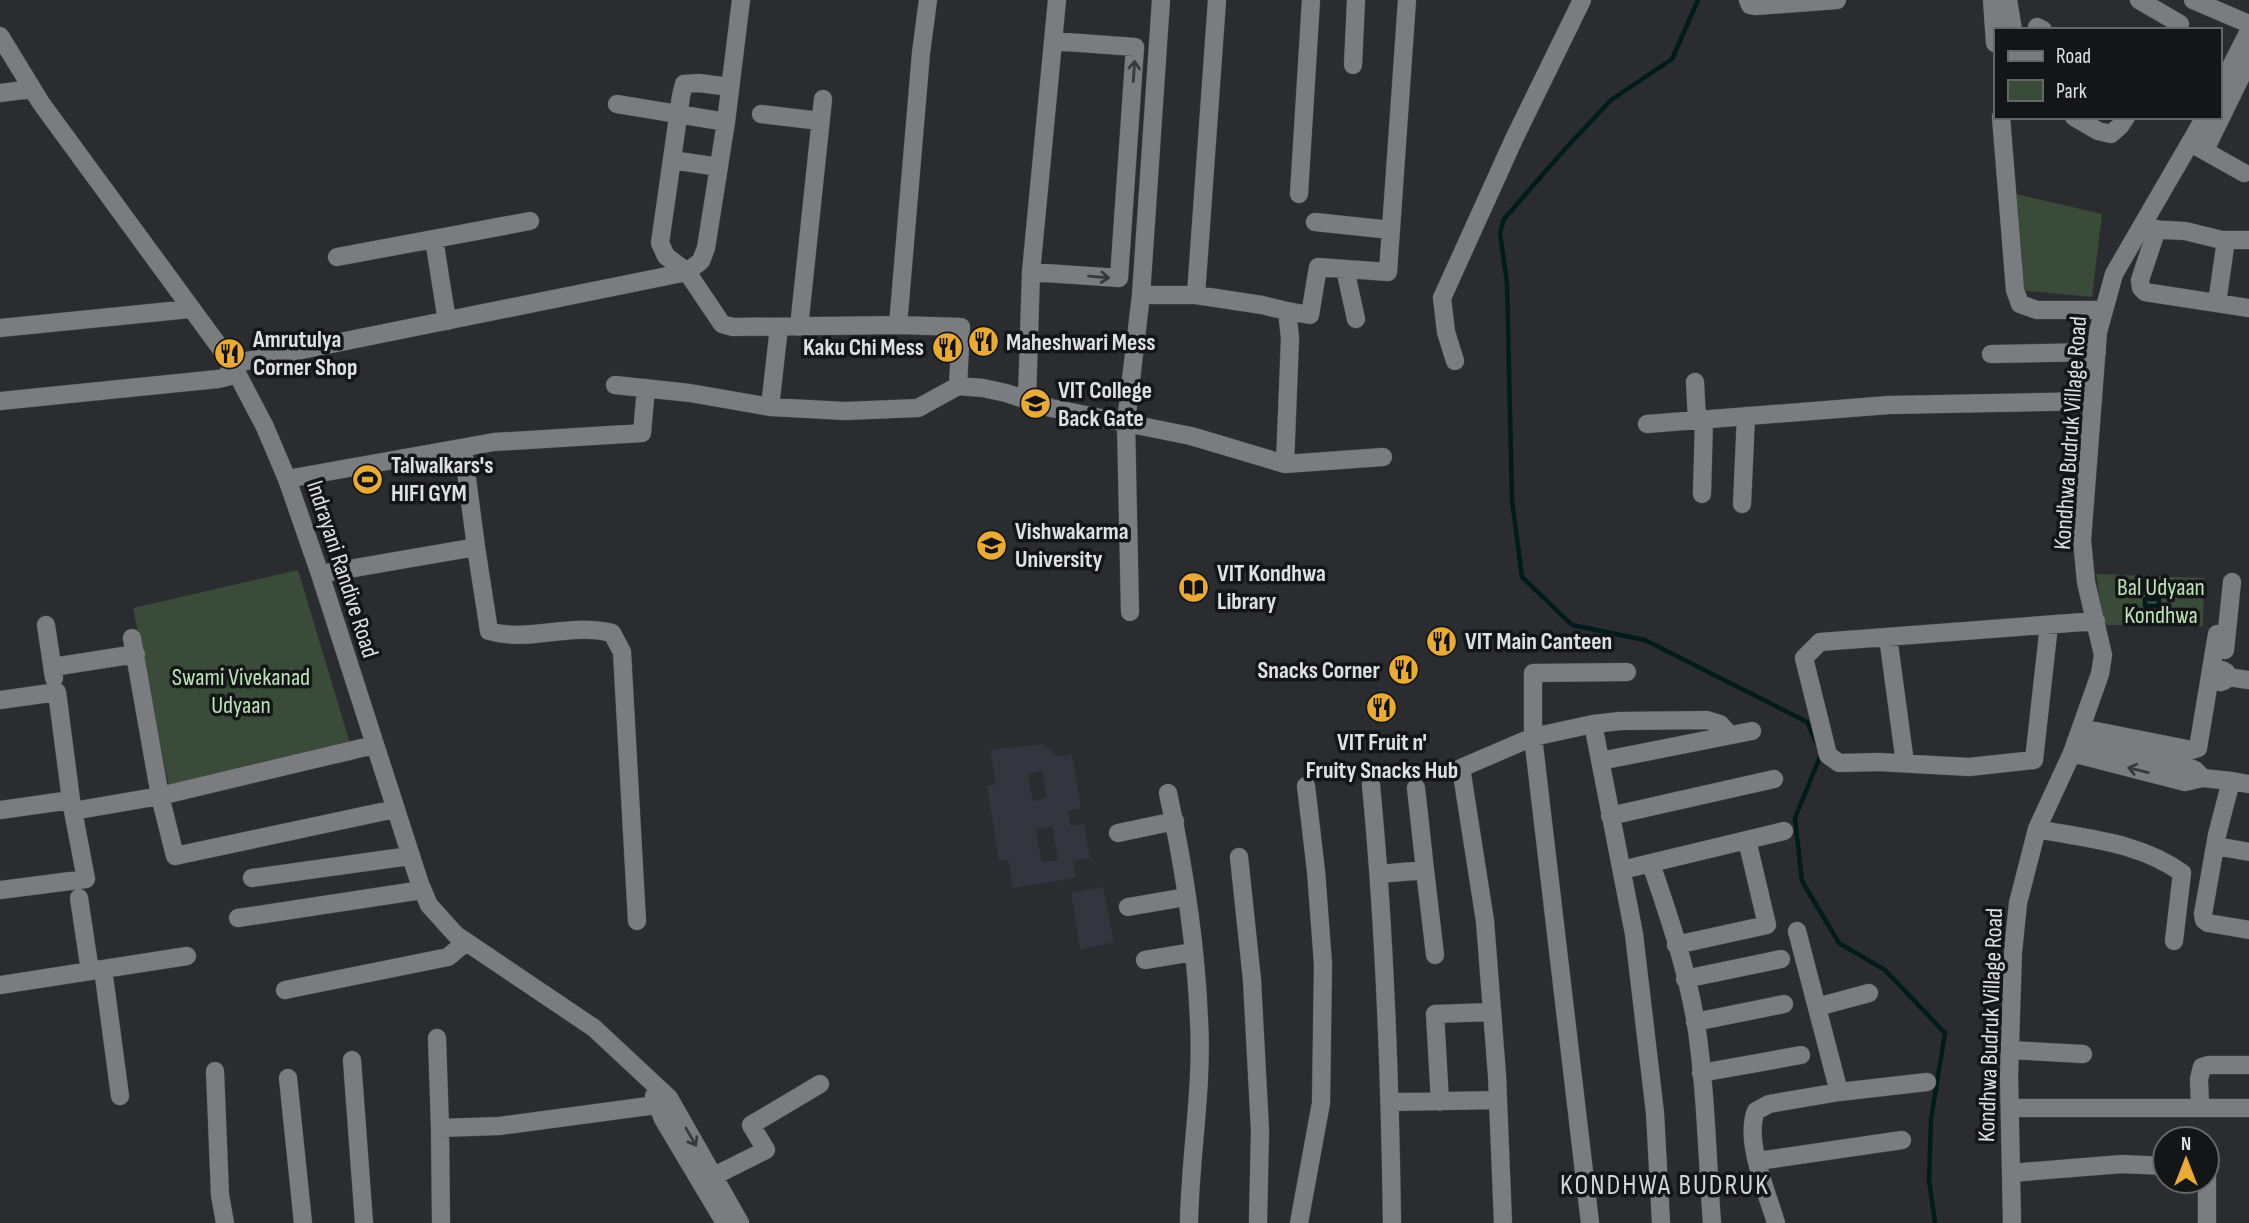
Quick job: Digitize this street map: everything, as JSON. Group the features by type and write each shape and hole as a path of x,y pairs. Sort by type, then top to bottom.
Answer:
{"street":[{"path":"0,401 218,379 227,377 232,364 687,272 701,261 706,248 726,122 741,0"},
{"path":"898,325 928,0"},
{"path":"1027,400 1031,272 1057,0"},
{"path":"1130,612 1126,422 1141,295 1161,0"},
{"path":"1196,295 1217,0"},
{"path":"1300,194 1311,0"},
{"path":"1353,65 1356,0"},
{"path":"1141,295 1196,295 1262,304 1310,315 1318,267 1388,272 1406,0"},
{"path":"1455,361 1446,332 1442,298 1514,139 1582,0"},
{"path":"1748,0 1750,5 1756,6 1837,0"},
{"path":"1992,0 1994,29"},
{"path":"2008,0 2013,28"},
{"path":"2139,0 2178,27 2193,1 2249,24"},
{"path":"2221,86 2249,31"},
{"name":"Indrayani Randive Road","path":"0,36 31,89 232,364 265,427 320,574 410,856 429,905 442,922 466,942 594,1028 652,1083 685,1158 725,1223"},
{"path":"1031,272 1119,278 1135,47 1053,41"},
{"path":"2221,106 2249,60"},
{"path":"730,87 699,82 684,84 660,243 666,257 687,272 722,324 733,327 961,327 958,386"},
{"path":"0,93 31,89"},
{"path":"799,327 823,99"},
{"path":"617,104 726,122"},
{"path":"761,114 820,121"},
{"path":"2001,119 2015,290 2020,304 2037,310 2103,310"},
{"path":"2077,119 2098,131 2111,134 2125,119"},
{"name":"Kondhwa Budruk Village Road","path":"2012,1223 2010,1050 2018,903 2037,829 2076,740 2100,674 2103,655 2086,582 2082,540 2097,352 2103,310 2114,274 2148,229 2197,146 2204,119"},
{"path":"2213,119 2197,146 2244,173"},
{"path":"672,160 719,167"},
{"path":"337,257 530,221"},
{"path":"1315,222 1391,230"},
{"path":"2249,240 2227,240 2185,231 2148,229 2141,288 2153,294 2249,308"},
{"path":"434,239 447,321"},
{"path":"2217,303 2227,240"},
{"path":"1345,269 1356,319"},
{"path":"0,328 190,309"},
{"path":"1285,464 1290,338 1287,311"},
{"path":"770,408 779,327"},
{"path":"1991,355 2097,352"},
{"path":"1695,382 1701,419 1702,494"},
{"path":"615,384 691,393 770,408 845,411 918,408 958,386 983,388 1051,408 1192,436 1285,464 1383,457"},
{"path":"287,480 494,442 642,433 646,388"},
{"path":"1647,424 1889,405 2093,401"},
{"path":"1741,504 1746,416"},
{"path":"463,448 489,631 506,636 595,628 612,633 622,652 637,921"},
{"path":"320,574 476,547"},
{"path":"2203,778 2232,582"},
{"path":"2049,625 2035,760 1969,766 1839,763 1828,755 1804,658 1820,642 2096,621"},
{"path":"0,890 86,880 72,806 46,625"},
{"path":"2076,740 2192,750 2197,748 2220,675 2217,634"},
{"path":"1888,637 1905,764"},
{"path":"53,667 134,646 160,796 176,856 395,809"},
{"path":"1590,1223 1533,737 1533,673 1627,672"},
{"path":"2220,675 2249,680"},
{"path":"0,700 57,692"},
{"path":"1503,1223 1498,1100 1485,921 1461,768 1533,737 1593,724 1707,720 1720,724 1730,735"},
{"path":"1593,724 1634,934 1655,1113 1661,1223"},
{"path":"1600,761 1752,731"},
{"path":"2076,740 2185,782 2203,778 2240,783 2216,846 2204,920 2249,930"},
{"path":"0,810 72,806 160,796 374,745"},
{"path":"1610,816 1774,779"},
{"path":"1371,785 1388,1018 1392,1223"},
{"path":"1299,1223 1321,1103 1323,964 1307,786"},
{"path":"1416,788 1435,955"},
{"path":"1168,793 1175,821 1186,897 1200,1022 1196,1135 1189,1223"},
{"path":"1118,833 1175,821"},
{"path":"2037,829 2134,848 2166,862 2182,873 2174,942"},
{"path":"1622,870 1784,831"},
{"path":"1676,944 1767,925 1747,840"},
{"path":"2216,846 2249,852"},
{"path":"252,878 410,856"},
{"path":"1239,857 1252,980 1259,1116 1258,1223"},
{"path":"1651,864 1676,944 1695,1022 1712,1223"},
{"path":"1379,874 1425,870"},
{"path":"238,918 422,890"},
{"path":"1128,907 1186,897"},
{"path":"79,898 120,1096"},
{"path":"1797,931 1839,1092"},
{"path":"285,990 448,957 466,942"},
{"path":"1145,960 1193,952"},
{"path":"0,985 187,956"},
{"path":"1685,979 1782,959"},
{"path":"1817,1007 1869,993"},
{"path":"1695,1022 1784,1004"},
{"path":"1440,1102 1436,1014 1492,1012"},
{"path":"437,1038 441,1223"},
{"path":"2010,1050 2083,1054"},
{"path":"1701,1073 1801,1055"},
{"path":"352,1060 364,1223"},
{"path":"2200,1106 2199,1079 2202,1067 2249,1065"},
{"path":"215,1071 221,1211 225,1223"},
{"path":"288,1078 303,1223"},
{"path":"1776,1223 1758,1161 1751,1123 1756,1111 1769,1104 1839,1092 1927,1082"},
{"path":"714,1176 766,1150 751,1125 820,1084"},
{"path":"1390,1102 1498,1100"},
{"path":"440,1128 499,1126 662,1102"},
{"name":"Indrayani Randive Road","path":"662,1102 714,1176 740,1223"},
{"path":"2010,1108 2249,1108"},
{"path":"1758,1161 1902,1140"},
{"path":"2011,1173 2122,1164 2151,1165"},
{"path":"2207,1223 2210,1195"}],"shaded area":[{"path":"1043,744 1057,757 1072,754 1081,808 1068,811 1071,826 1084,824 1090,858 1073,861 1076,878 1013,888 1008,860 999,861 987,786 996,784 990,750","holes":["1042,771 1047,798 1033,801 1028,774","1052,826 1058,860 1042,863 1036,829"]},
{"path":"1103,887 1114,942 1080,950 1071,892"}],"green space":[{"path":"2012,193 2102,214 2092,297 2019,290"},
{"name":"Swami Vivekanad Udyaan","path":"298,570 355,760 171,796 133,608"},
{"name":"Bal Udyaan Kondhwa","path":"2096,574 2204,578 2203,626 2104,625"}],"waterway":[{"path":"1698,0 1672,59 1611,100 1504,219 1500,233 1507,283 1512,500 1522,577 1572,625 1645,640 1807,722 1818,746"},
{"path":"2145,599 2159,599 2159,606 2145,606 2145,599"},
{"path":"1821,754 1795,818 1802,881 1839,943 1885,970 1945,1033 1931,1119 1929,1180 1935,1223"}],"place":[{"name":"Maheshwari Mess","path":"983,342"},
{"name":"Kaku Chi Mess","path":"947,347"},
{"name":"Amrutulya Corner Shop","path":"230,353"},
{"name":"VIT College Back Gate","path":"1035,404"},
{"name":"Talwalkars's HIFI GYM","path":"368,479"},
{"name":"Vishwakarma University","path":"992,545"},
{"name":"VIT Kondhwa Library","path":"1194,587"},
{"name":"VIT Main Canteen","path":"1442,641"},
{"name":"Snacks Corner","path":"1403,670"},
{"name":"VIT Fruit n' Fruity Snacks Hub","path":"1382,708"}],"district":[{"name":"KONDHWA BUDRUK","path":"1665,1184"}]}
